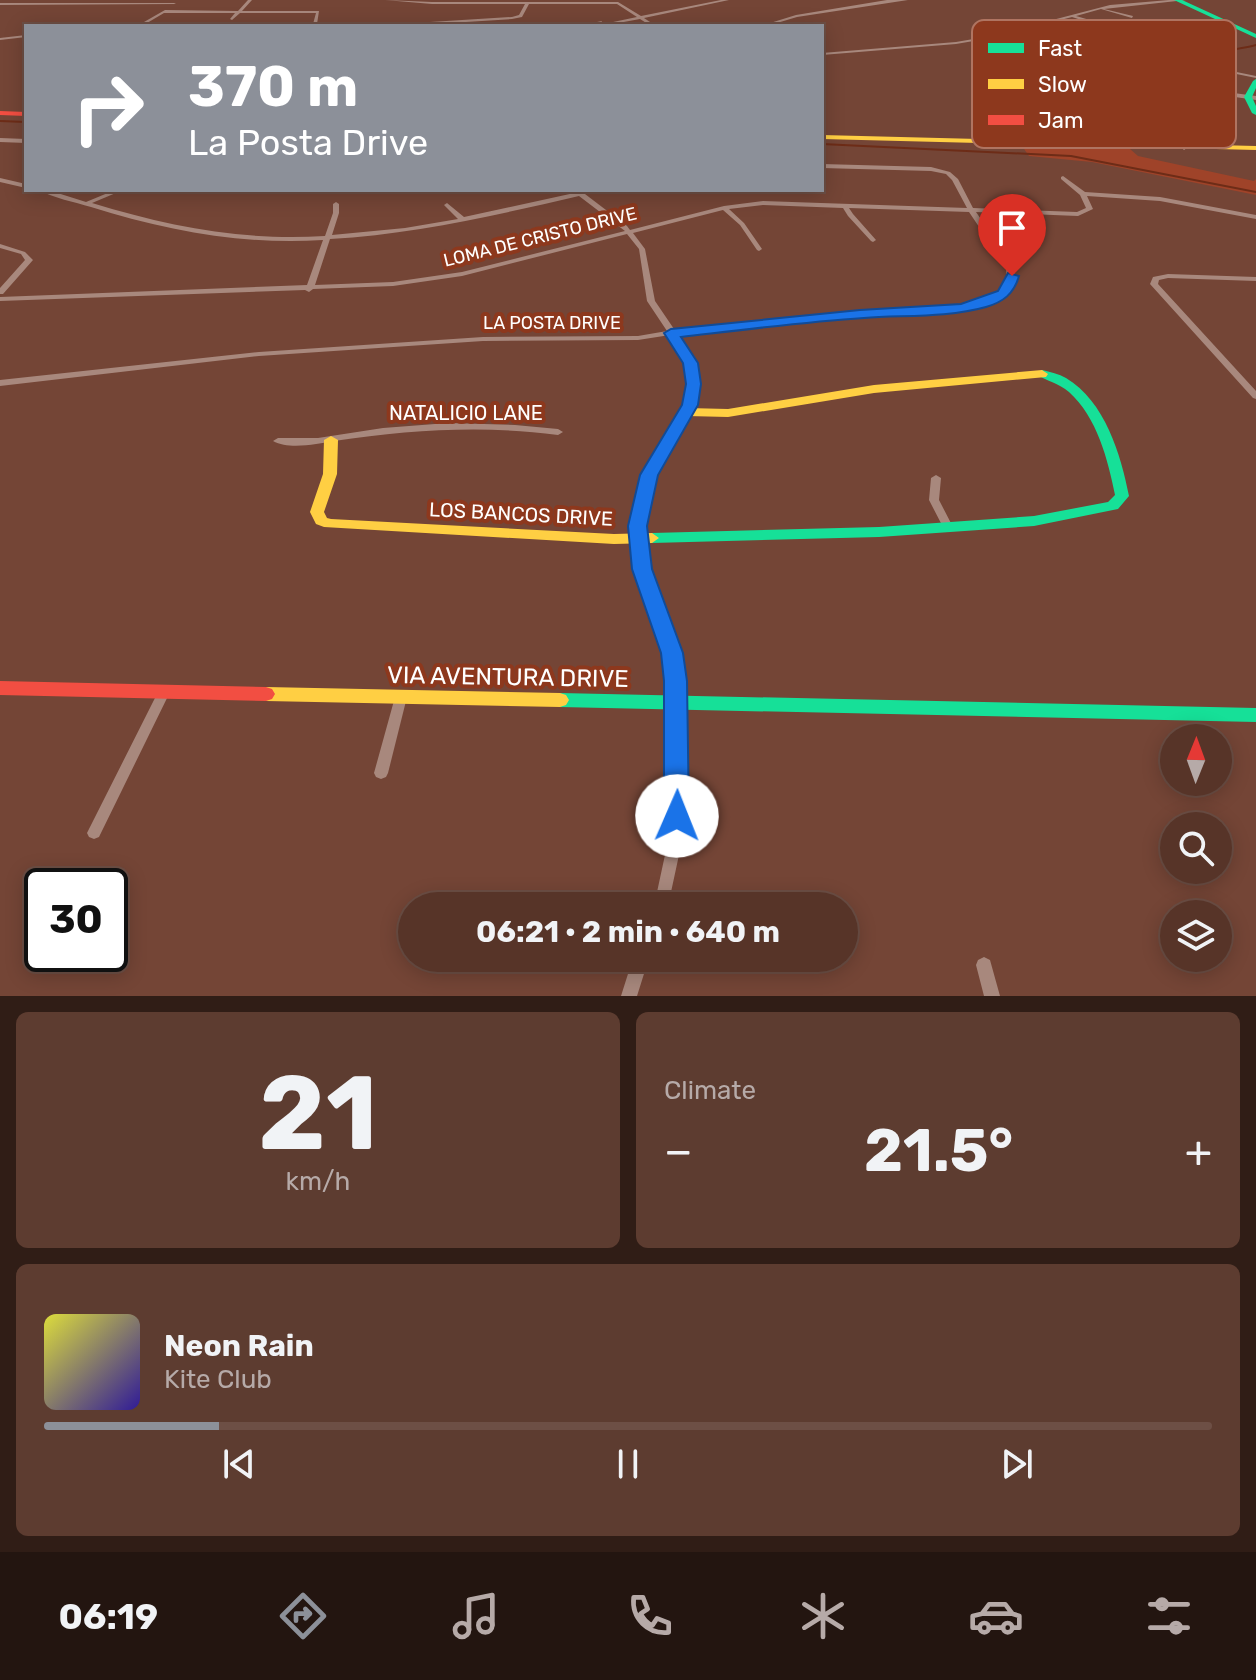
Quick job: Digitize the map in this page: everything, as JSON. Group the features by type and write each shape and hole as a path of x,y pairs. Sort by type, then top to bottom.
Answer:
{"street":[{"path":"232,19 250,0"},
{"path":"239,12 258,0"},
{"path":"391,0 620,2 655,24"},
{"path":"408,0 457,2"},
{"path":"599,24 727,0"},
{"path":"772,24 894,0"},
{"path":"784,24 836,9 906,0"},
{"path":"1050,20 1095,8 1152,0"},
{"path":"1176,0 1220,20"},
{"path":"1095,8 1184,0"},
{"path":"0,4 177,2"},
{"path":"142,24 177,2"},
{"path":"438,24 479,23 521,16 528,3"},
{"path":"1095,8 1132,17"},
{"path":"239,12 307,14 315,11"},
{"path":"162,12 315,11 319,13 315,24"},
{"path":"305,24 307,14"},
{"path":"599,24 643,15"},
{"path":"1065,16 1081,20"},
{"path":"1065,16 1078,20"},
{"path":"1236,27 1256,36"},
{"path":"0,39 24,36"},
{"path":"824,52 885,49 972,38"},
{"path":"885,49 893,55"},
{"path":"1236,74 1256,79 1252,98 1256,113"},
{"path":"0,113 24,114"},
{"path":"824,137 972,142"},
{"path":"0,140 24,141"},
{"path":"1184,148 1256,148"},
{"name":"LA POSTA DRIVE","path":"0,383 259,354 498,339 617,340 860,314 961,308 995,299 1009,287 1012,276 1010,267 971,210 955,179 944,171 824,166"},
{"path":"1063,178 1083,194 1160,199 1256,217"},
{"path":"0,180 24,186"},
{"path":"48,192 178,228 254,238 328,238 406,232 588,192"},
{"path":"87,203 115,192"},
{"path":"580,194 630,232 646,261 651,301 690,363 693,384 687,412 644,488 638,539 642,569 668,635 676,703 678,791 675,841 664,892"},
{"name":"LOMA DE CRISTO DRIVE","path":"0,299 380,286 462,274 724,208 763,203 1078,214 1090,209 1083,194"},
{"path":"309,290 328,238 336,204"},
{"path":"447,205 462,219"},
{"path":"845,206 873,240"},
{"path":"724,208 742,224 759,249"},
{"path":"1224,221 1228,211"},
{"path":"0,246 23,253 29,260 0,292"},
{"path":"1256,279 1168,276 1156,279 1154,284 1251,384 1256,396"},
{"name":"LOS BANCOS DRIVE","path":"331,440 330,474 317,512 324,523 571,538 638,539 949,529 1034,521 1118,503 1122,486 1112,448 1067,382 1045,373 874,389 728,413 687,412"},
{"name":"NATALICIO LANE","path":"278,441 331,440 380,431 434,427 520,428 558,432"},
{"path":"936,478 934,500 949,529"},
{"name":"VIA AVENTURA DRIVE","path":"0,688 1256,715"},
{"path":"94,833 164,692"},
{"path":"381,773 401,697"},
{"path":"984,965 992,996"},
{"path":"629,996 637,972"}],"shaded area":[{"path":"1023,148 1130,149 1138,156 1256,179 1256,195 1092,162 1029,156"}],"waterway":[{"path":"1236,49 1256,45"},
{"path":"0,121 24,122"},
{"path":"824,144 1071,156 1256,192"}],"traffic: fast":[{"path":"1177,0 1221,20"},
{"path":"1236,27 1256,36"},
{"path":"1256,81 1248,97 1256,113"},
{"path":"652,538 879,532 1034,521 1113,506 1122,496 1119,479 1097,422 1073,389 1059,379 1042,374"},
{"path":"560,700 1256,715"}],"traffic: slow":[{"path":"824,137 972,141"},
{"path":"1236,147 1256,148"},
{"path":"687,412 728,413 874,389 1042,374"},
{"path":"331,440 330,474 317,512 321,521 329,524 614,539 652,538"},
{"path":"266,694 560,700"}],"traffic: jam":[{"path":"0,113 24,114"},
{"path":"0,688 266,694"}],"route":[{"path":"677,816 672,653 657,603 642,569 637,526 649,475 690,405 693,384 690,363 671,333 860,314 961,308 984,303 1003,294 1012,276"}]}
